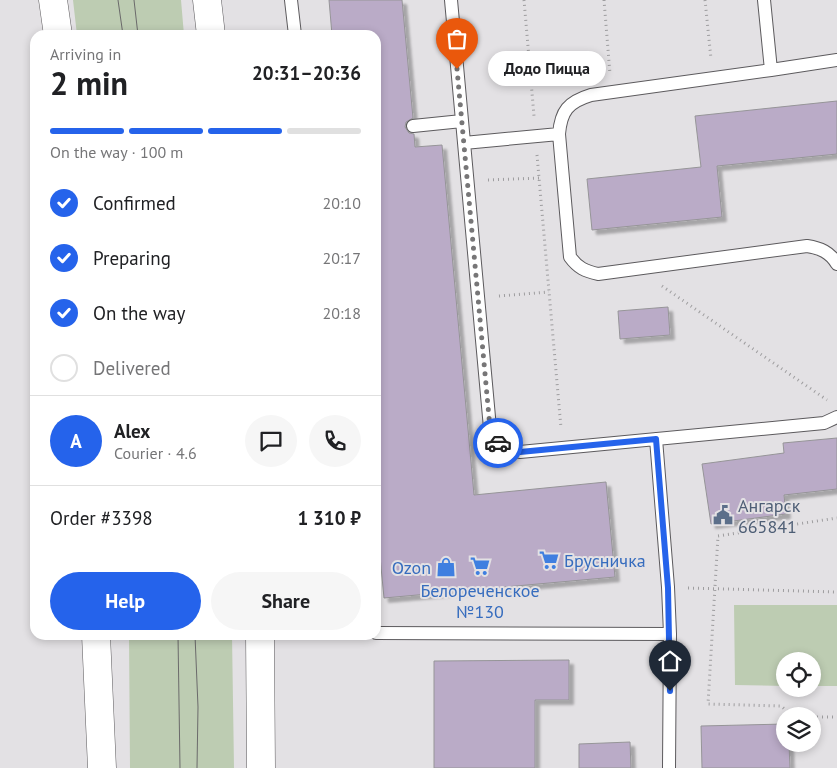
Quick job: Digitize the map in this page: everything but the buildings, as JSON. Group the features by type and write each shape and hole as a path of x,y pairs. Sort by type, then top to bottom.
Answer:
{"main road":[{"path":"53,0 57,30"},
{"path":"207,0 210,30"},
{"path":"96,640 102,768"},
{"path":"260,640 261,768"}],"lane":[{"path":"291,0 294,30"},
{"path":"451,0 490,428 495,440 504,448 520,452 824,423 837,417"},
{"path":"764,0 771,70"},
{"path":"837,60 591,95 578,99 567,108 561,118 559,134 570,257 584,271 598,274 807,246 819,248 829,254 837,264"},
{"path":"413,126 462,121"},
{"path":"464,143 559,134"},
{"path":"656,439 670,634 669,768"},
{"path":"381,633 670,634"}],"path":[{"path":"524,0 562,448"},
{"path":"604,0 612,92"},
{"path":"705,0 713,77"},
{"path":"467,181 563,177"},
{"path":"637,268 829,402"},
{"path":"478,298 549,292"},
{"path":"781,707 708,704 718,536 837,518"},
{"path":"668,588 837,592"},
{"path":"821,716 837,717"}],"green space":[{"path":"73,0 181,0 184,30 76,30"},
{"path":"734,605 837,605 837,686 821,686 821,652 776,652 776,686 735,685"},
{"path":"129,640 232,640 234,768 130,768"}],"tram line":[{"path":"118,0 122,30"},
{"path":"134,0 137,30"},
{"path":"178,640 180,768"},
{"path":"195,640 198,707 197,768"}],"way so far":[{"path":"457,69 490,428 498,443"}],"place":[{"name":"Додо Пицца","path":"457,69"},
{"name":"Ангарск 665841","path":"723,515"},
{"name":"Брусничка","path":"549,560"},
{"name":"Белореченское №130","path":"480,566"},
{"name":"Ozon","path":"446,567"}],"route":[{"path":"498,443 504,448 520,452 656,439 668,588 670,691"}]}
